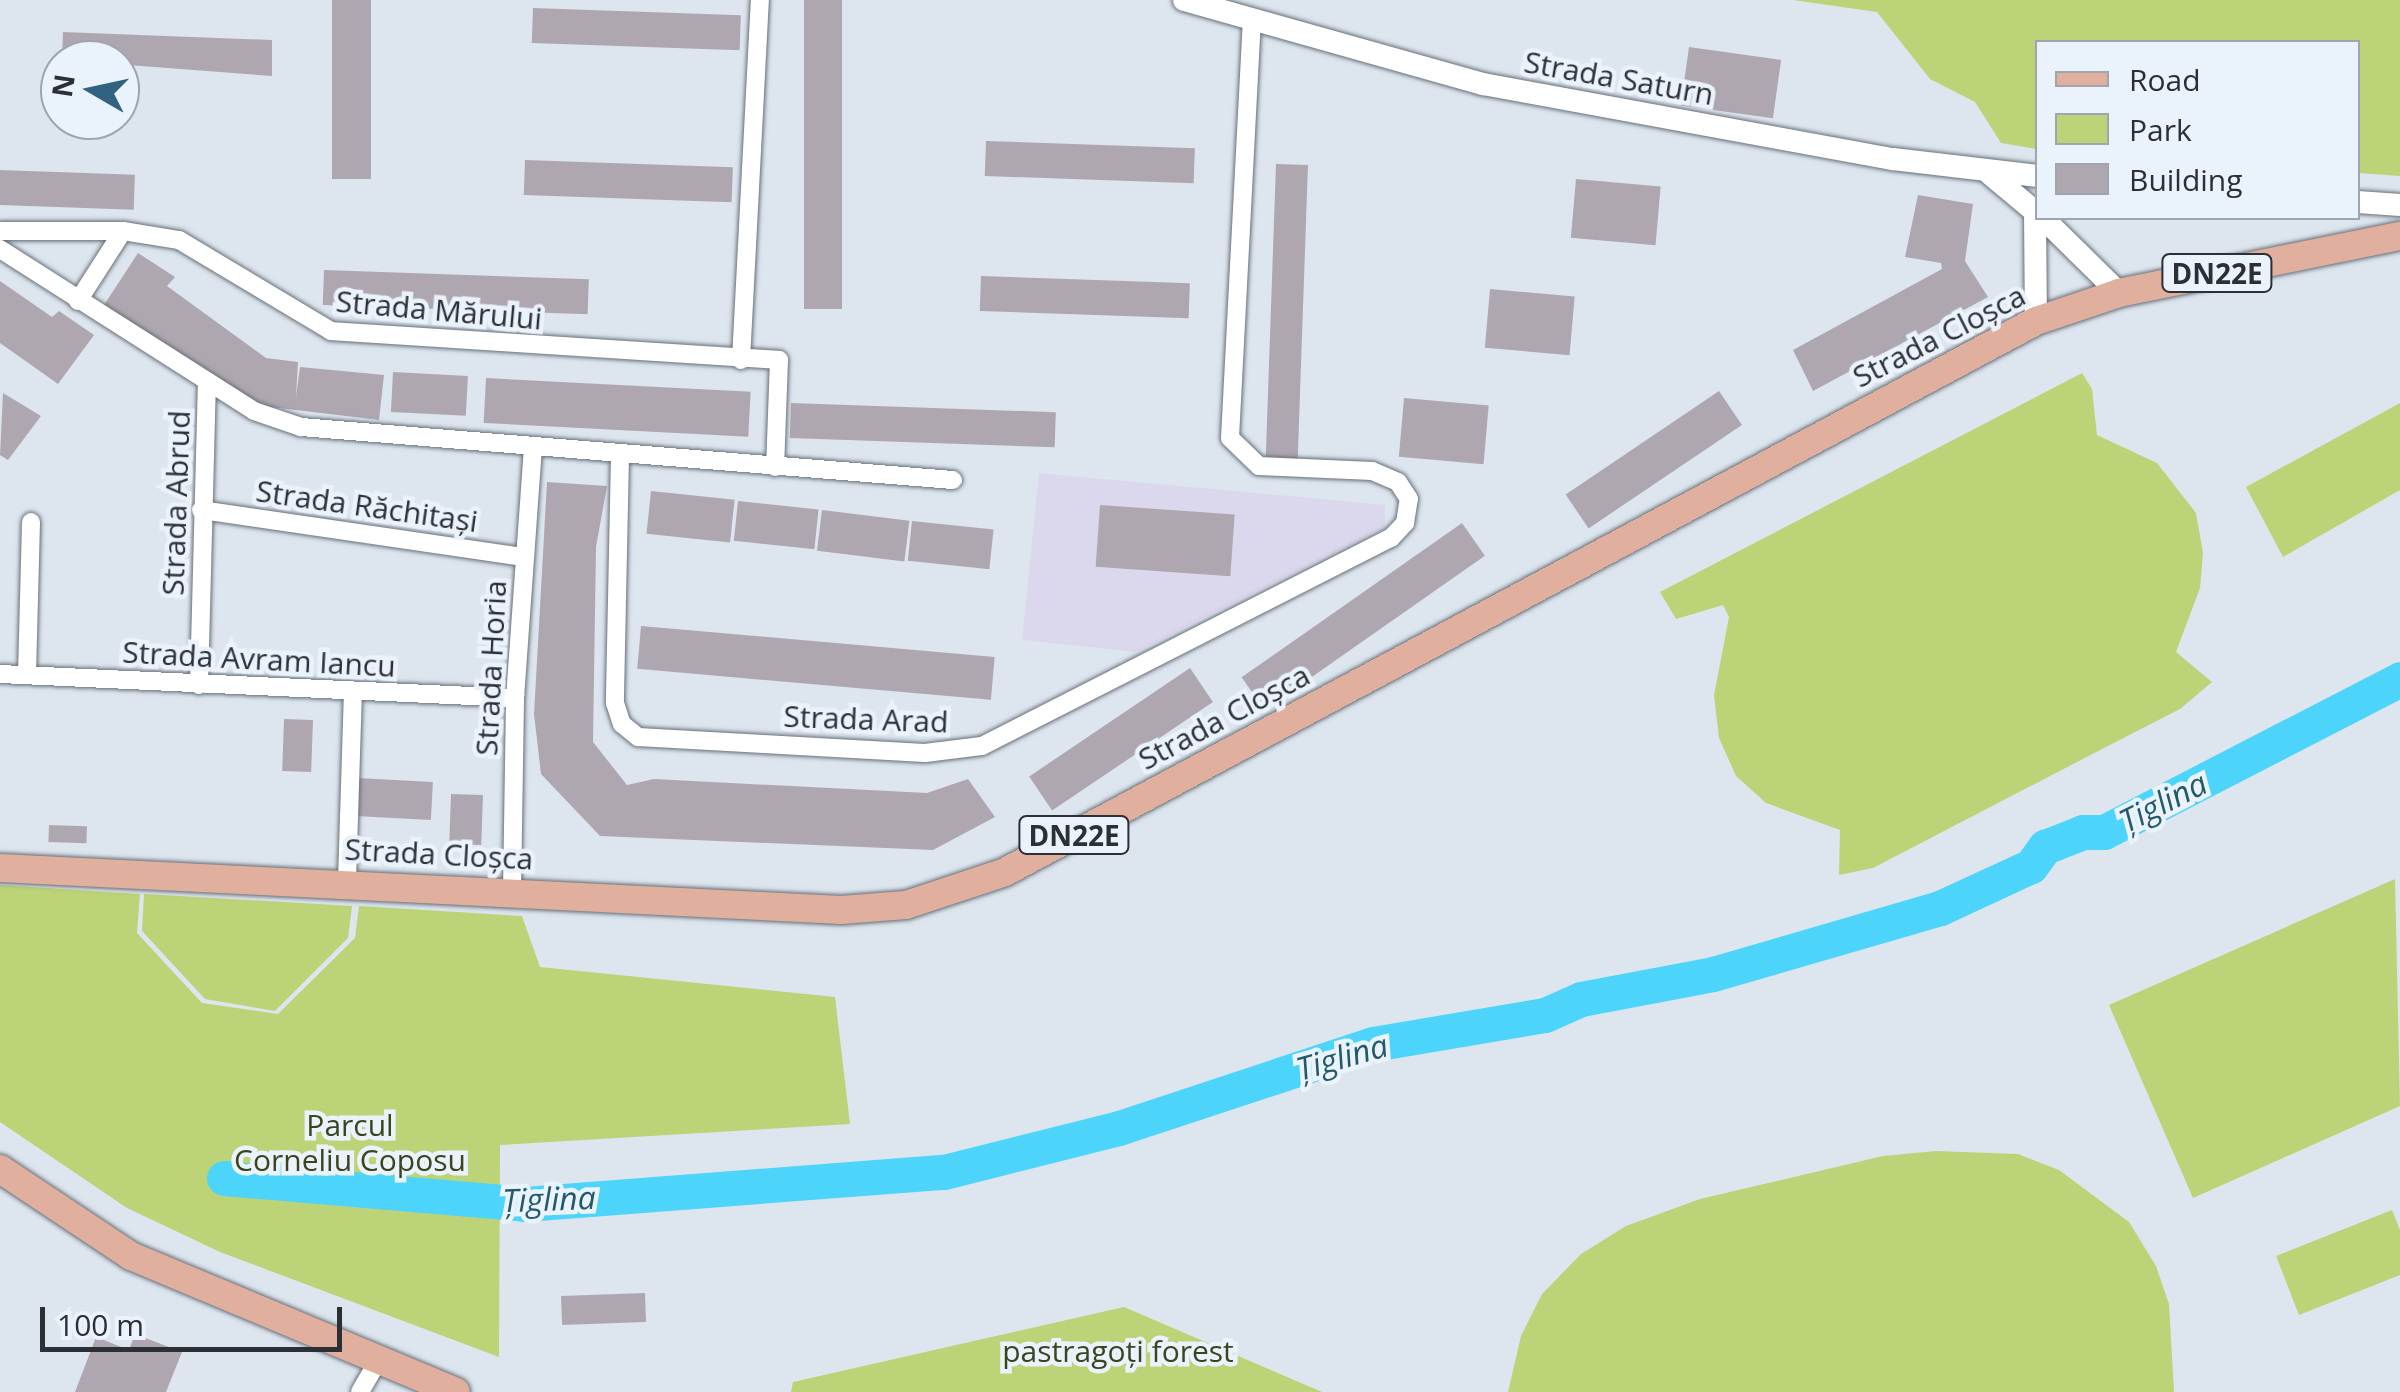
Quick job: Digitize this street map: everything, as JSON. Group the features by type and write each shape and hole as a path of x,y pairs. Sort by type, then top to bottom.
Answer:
{"main road":[{"name":"Strada Cloșca","path":"0,868 347,880 842,910 906,904 1005,872 2036,321 2119,293 2400,236"},
{"path":"0,1169 131,1256 456,1392"}],"street":[{"path":"740,360 760,0"},
{"name":"Strada Saturn","path":"1184,0 1483,84 1987,172 2035,212"},
{"name":"Strada Arad","path":"620,456 616,703 622,724 638,736 925,754 982,746 1391,538 1407,511 1398,482 1372,471 1259,466 1230,438 1252,20"},
{"path":"1987,172 2035,176"},
{"path":"2360,202 2400,205"},
{"path":"2036,321 2038,220"},
{"name":"Strada Saturn","path":"2044,220 2119,293"},
{"path":"78,301 123,230"},
{"name":"Strada Mărului","path":"0,231 123,230 180,240 212,254 299,317 331,331 778,360 774,467"},
{"path":"0,249 254,411 301,427 620,456 953,480"},
{"name":"Strada Abrud","path":"200,684 201,510 207,382"},
{"name":"Strada Horia","path":"512,891 516,698 533,448"},
{"name":"Strada Răchitași","path":"201,510 524,556"},
{"path":"27,676 31,522"},
{"name":"Strada Avram Iancu","path":"0,674 516,698"},
{"path":"347,880 353,692"},
{"path":"360,1392 378,1361"}],"shaded area":[{"path":"1039,473 1385,505 1385,527 1136,652 1022,640"}],"green space":[{"path":"1793,0 2400,0 2400,176 2360,173 2360,40 2035,40 2035,149 2001,143 1975,102 1930,79 1877,12"},
{"path":"2082,373 2092,389 2097,435 2157,463 2196,513 2203,553 2200,588 2176,652 2212,682 2180,709 1873,868 1839,875 1840,830 1766,803 1736,776 1719,738 1714,695 1729,617 1723,605 1676,619 1660,592"},
{"path":"2400,403 2400,490 2283,557 2246,487"},
{"path":"2395,879 2400,1106 2193,1198 2109,1005"},
{"name":"Parcul Corneliu Coposu","path":"0,885 140,894 137,933 202,1003 278,1014 355,938 359,906 522,916 540,967 835,997 850,1124 500,1145 499,1357 220,1252 127,1208 0,1122"},
{"path":"144,894 352,906 348,938 275,1011 205,999 142,931"},
{"path":"1936,1151 2018,1154 2059,1170 2129,1222 2156,1266 2169,1304 2174,1392 1508,1392 1521,1336 1542,1294 1581,1254 1626,1226 1700,1199 1883,1156"},
{"path":"2392,1210 2400,1230 2400,1275 2299,1315 2276,1256"},
{"name":"pastragoți forest","path":"1124,1307 1322,1392 791,1392 793,1382"}],"building":[{"path":"332,0 371,0 371,179 332,179"},
{"path":"804,0 842,0 842,309 804,309"},
{"path":"533,8 741,15 740,50 532,43"},
{"path":"63,32 272,40 272,76 140,66 140,40 63,40"},
{"path":"1689,47 1781,60 1773,118 1681,105"},
{"path":"986,141 1195,148 1194,183 985,176"},
{"path":"525,160 733,167 732,202 524,195"},
{"path":"1276,164 1308,165 1297,470 1265,469"},
{"path":"0,170 135,175 134,210 0,205"},
{"path":"1576,179 1661,186 1656,245 1571,238"},
{"path":"1918,195 1973,204 1965,261 1988,297 1813,391 1793,350 1942,269 1941,263 1905,257"},
{"path":"138,253 175,277 167,286 266,358 298,362 296,397 300,367 384,375 379,420 254,405 102,308"},
{"path":"324,270 589,279 588,314 323,305"},
{"path":"981,276 1190,283 1189,318 980,311"},
{"path":"0,281 52,317 59,311 94,335 58,384 0,343"},
{"path":"1490,289 1575,296 1570,355 1485,348"},
{"path":"393,372 468,376 466,416 391,412"},
{"path":"486,378 751,392 748,437 484,423"},
{"path":"1719,391 1742,425 1589,528 1566,494"},
{"path":"3,393 41,416 8,460 0,455"},
{"path":"1404,398 1489,405 1484,464 1399,457"},
{"path":"791,403 1056,412 1055,447 790,438"},
{"path":"547,482 607,486 596,547 593,742 627,785 654,779 927,793 968,779 995,817 933,850 600,836 541,774 534,714"},
{"path":"651,491 735,500 730,543 647,534"},
{"path":"738,501 819,509 814,549 734,541"},
{"path":"1100,505 1235,514 1230,576 1096,567"},
{"path":"822,510 909,521 904,561 817,551"},
{"path":"912,521 994,530 989,569 908,561"},
{"path":"1462,523 1485,556 1265,710 1242,677"},
{"path":"641,626 995,657 991,700 637,669"},
{"path":"1190,668 1213,702 1052,810 1029,776"},
{"path":"284,719 313,720 311,772 282,771"},
{"path":"357,778 433,782 431,820 355,816"},
{"path":"451,794 483,795 481,845 449,844"},
{"path":"49,825 87,826 86,843 48,842"},
{"path":"645,1293 646,1322 562,1325 561,1296"},
{"path":"135,1334 182,1352 166,1392 75,1392 96,1337 129,1350"}],"waterway":[{"name":"Țiglina","path":"224,1178 525,1204 944,1172 1119,1128 1373,1044 1545,1015 1581,999 1713,974 1940,908 2031,866 2045,847 2083,832 2104,832 2400,679"}]}
